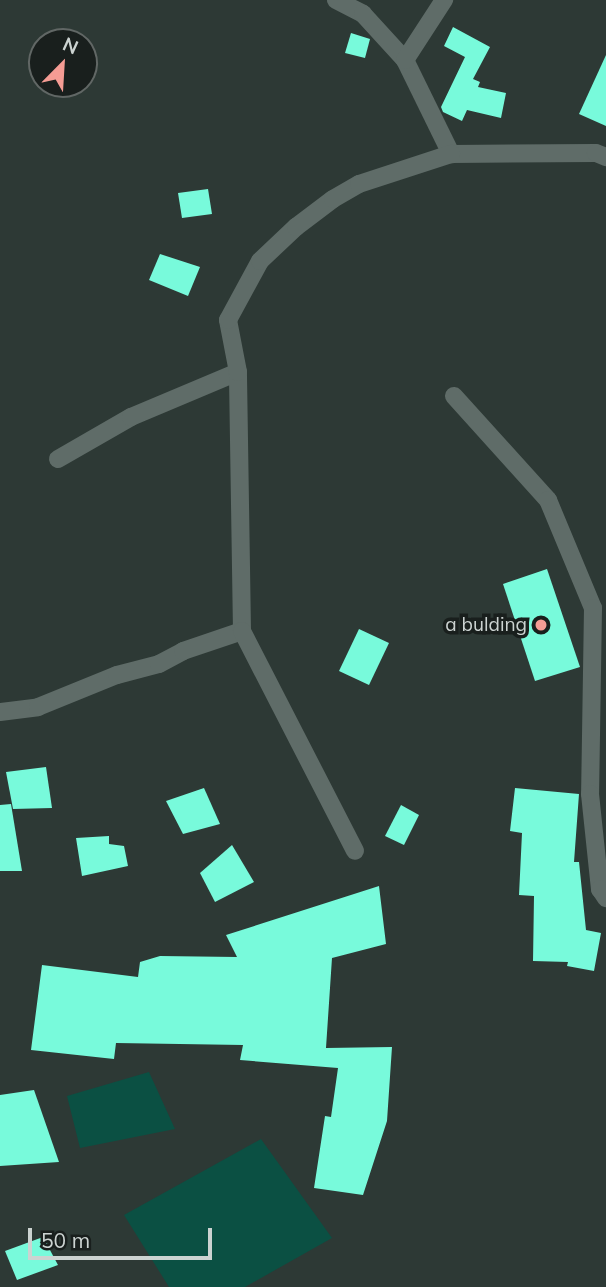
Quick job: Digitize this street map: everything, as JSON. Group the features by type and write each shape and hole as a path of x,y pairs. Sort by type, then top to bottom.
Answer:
{"street":[{"path":"336,0 363,14 405,60 451,154"},
{"path":"405,60 444,0"},
{"path":"355,851 242,631 238,372 228,320 260,261 296,227 333,199 359,184 451,154 596,153 606,157"},
{"path":"58,459 131,417 238,372"},
{"path":"454,396 548,500 593,608 590,794 600,889 606,898"},
{"path":"0,712 38,707 117,675 159,664 183,651 242,631"}],"green space":[{"path":"149,1072 175,1129 80,1148 67,1096"},
{"path":"261,1139 332,1238 245,1287 169,1287 124,1215"}],"building":[{"path":"453,27 490,47 473,79 480,82 478,87 506,93 501,118 467,110 462,121 443,112 441,107 465,57 444,46"},
{"path":"351,33 370,39 365,58 345,53"},
{"path":"606,55 606,126 579,114"},
{"path":"208,189 212,214 182,218 178,193"},
{"path":"160,254 200,267 188,296 149,280"},
{"name":"a bulding","path":"547,569 580,667 535,681 503,584"},
{"path":"359,629 389,643 369,685 339,671"},
{"path":"46,767 52,808 13,809 6,772"},
{"path":"204,788 220,824 183,834 166,801"},
{"path":"515,788 579,794 574,862 579,862 586,930 601,933 594,971 567,966 568,962 533,961 534,896 519,895 522,833 510,831"},
{"path":"11,804 22,871 0,871 0,805"},
{"path":"401,805 419,815 404,845 385,836"},
{"path":"109,836 109,844 124,846 128,866 82,876 76,838"},
{"path":"232,845 254,882 215,902 200,873"},
{"path":"379,886 386,944 332,958 326,1048 392,1047 387,1121 363,1195 314,1188 325,1116 331,1117 338,1068 240,1060 243,1045 116,1043 114,1059 31,1050 42,965 138,977 140,962 160,956 237,957 226,935"},
{"path":"34,1090 59,1162 0,1166 0,1095"},
{"path":"43,1237 58,1265 17,1280 5,1251"}],"place":[{"name":"a bulding","path":"541,625"}]}
